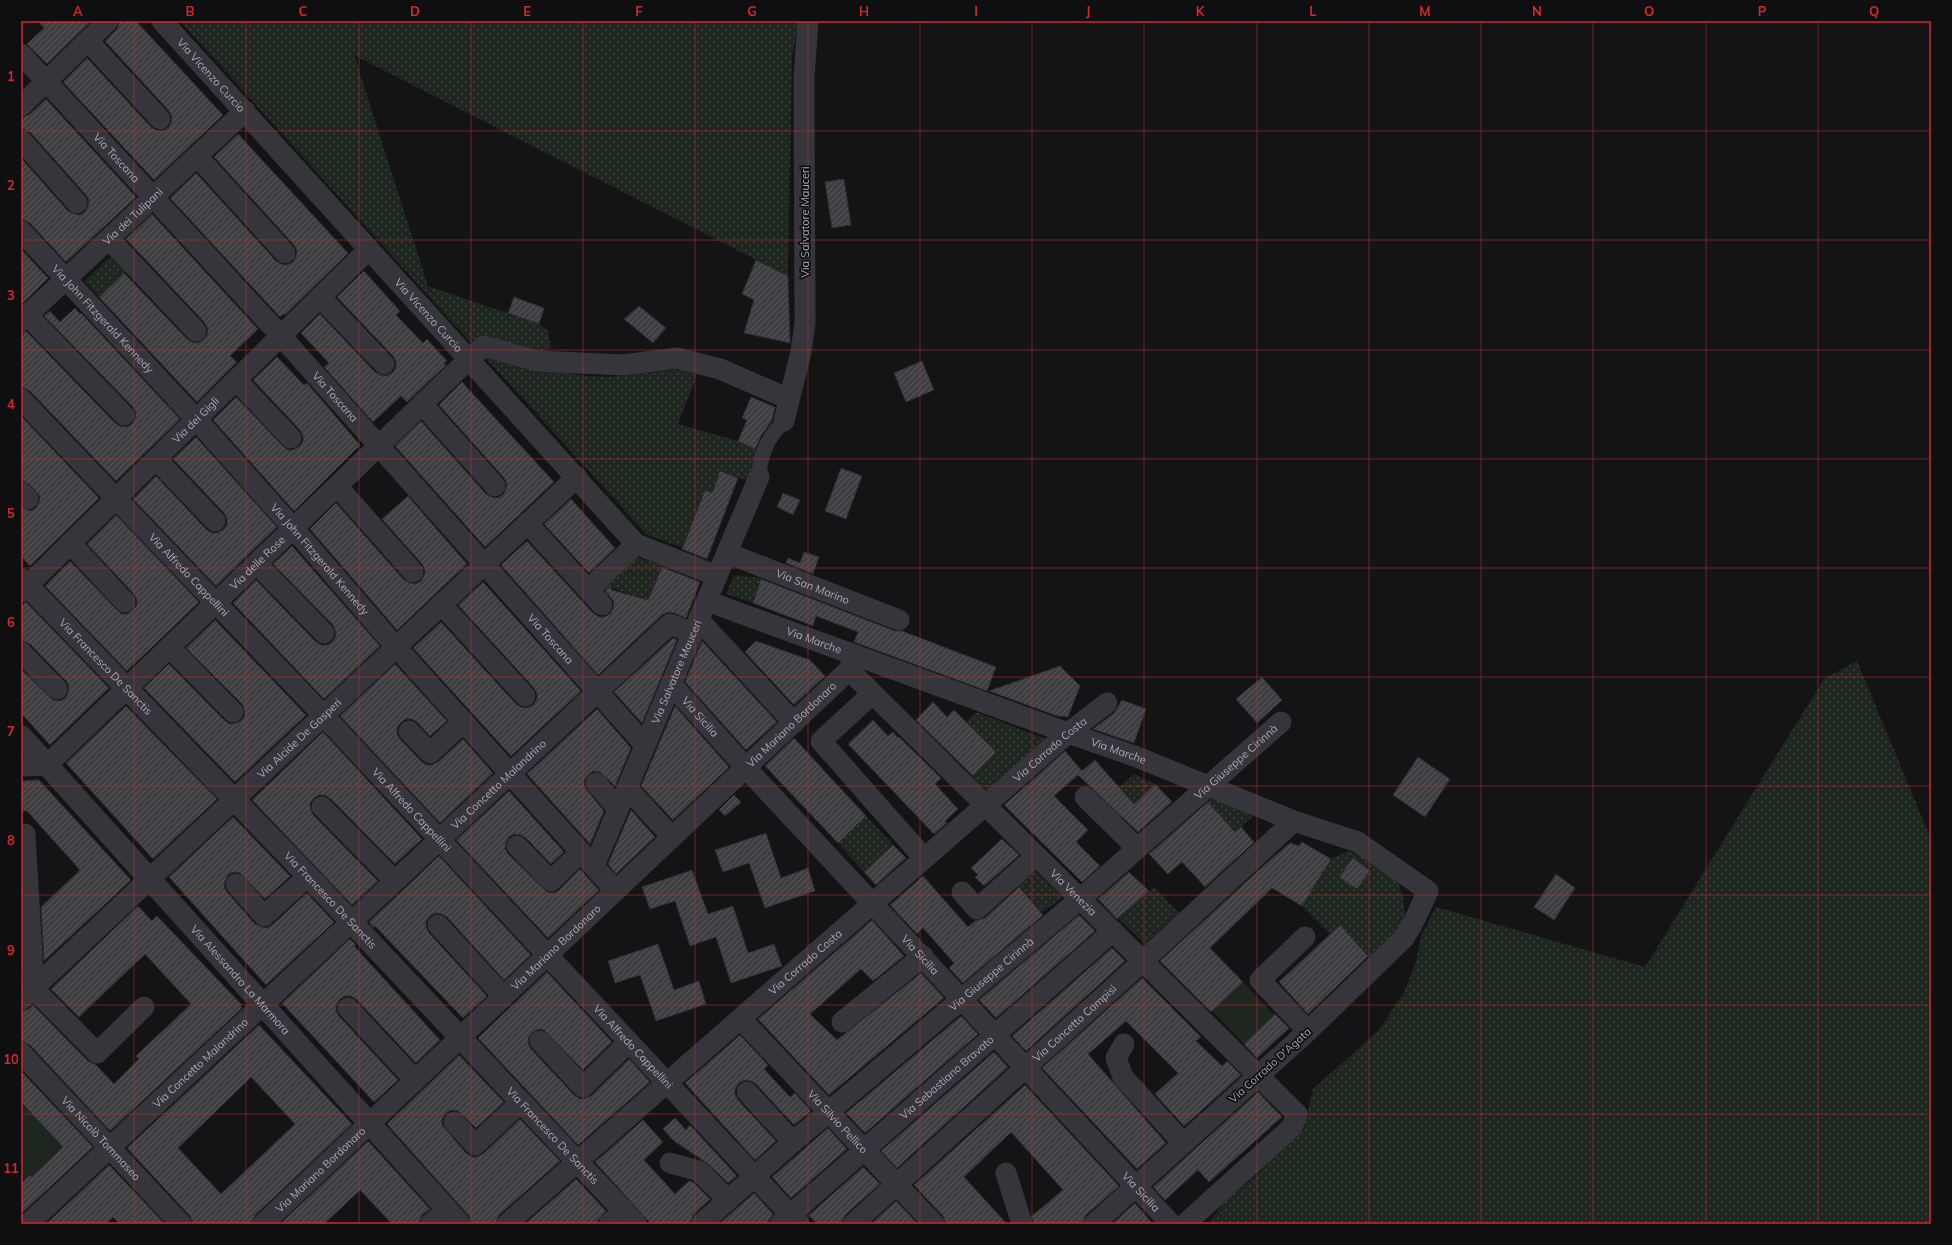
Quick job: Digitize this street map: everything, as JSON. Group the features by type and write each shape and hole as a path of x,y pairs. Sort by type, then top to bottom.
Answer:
{"street":[{"path":"21,106 108,21"},
{"name":"Via Vicenzo Curcio","path":"162,21 636,544 717,576"},
{"name":"Via Salvatore Mauceri","path":"784,421 801,352 805,323 804,77 808,21"},
{"path":"88,41 160,119"},
{"name":"Via Toscana","path":"21,54 281,336 485,563 596,692 645,745"},
{"name":"Via dei Tulipani","path":"24,318 245,111"},
{"path":"21,140 77,203"},
{"path":"197,156 285,253"},
{"name":"Via John Fitzgerald Kennedy","path":"21,231 196,419 396,647 615,890"},
{"path":"109,238 196,331"},
{"name":"Via dei Gigli","path":"23,586 70,543 369,249"},
{"path":"320,297 384,364"},
{"path":"24,318 124,416"},
{"name":"Via delle Rose","path":"47,765 128,689 422,404 484,346 537,361 623,365 677,358 720,369 789,399"},
{"path":"236,380 291,438"},
{"name":"Via Alfredo Cappellini","path":"21,399 323,715 667,1082 754,1176 790,1221"},
{"path":"422,404 495,486"},
{"path":"759,477 760,461 765,447 772,433 784,421"},
{"path":"156,459 215,521"},
{"name":"Via Alcide De Gasperi","path":"28,994 576,477"},
{"name":"Via Salvatore Mauceri","path":"587,859 618,809 759,477"},
{"path":"337,486 413,572"},
{"path":"527,524 602,605"},
{"path":"70,543 125,602"},
{"path":"588,590 636,544"},
{"name":"Via San Marino","path":"727,553 899,620"},
{"path":"257,564 324,633"},
{"name":"Via Francesco De Sanctis","path":"23,586 128,689 308,876 577,1162 623,1220"},
{"name":"Via Marche","path":"707,601 852,663 1137,757 1294,821 1358,842 1428,891"},
{"path":"441,604 525,696"},
{"name":"Via Concetto Malandrino","path":"28,1224 350,921 670,624 696,626"},
{"path":"696,626 794,723"},
{"path":"170,648 233,712"},
{"path":"21,652 56,689"},
{"name":"Via Venezia","path":"852,663 872,694 1297,1114 1292,1127 1185,1224"},
{"name":"Via Mariano Bordonaro","path":"263,1224 547,954 794,723 852,663"},
{"name":"Via Sicilia","path":"671,684 746,768 923,956 1171,1224"},
{"path":"872,694 821,741 924,858"},
{"name":"Via Corrado Costa","path":"507,1224 924,858 1106,702"},
{"path":"409,731 430,753 463,722"},
{"name":"Via Giuseppe Cirinnà","path":"701,1224 793,1142 963,1000 1080,899 1281,722"},
{"name":"Via Alessandro La Marmora","path":"21,736 453,1217"},
{"path":"21,766 47,765"},
{"path":"596,783 618,809"},
{"path":"627,788 672,837"},
{"path":"1085,797 1137,848"},
{"path":"322,807 394,880"},
{"name":"Via Concetto Campisi","path":"853,1224 1026,1068 1294,821"},
{"path":"25,834 28,994 97,1053 144,1007"},
{"path":"517,846 551,881 587,859"},
{"path":"962,892 977,909 1036,856"},
{"path":"236,884 264,916 308,876"},
{"name":"Via Corrado D'Agata","path":"1094,1224 1308,1031 1404,938 1428,891"},
{"path":"438,925 504,996"},
{"name":"Via Sebastiano Bravato","path":"790,1221 864,1150 1113,931"},
{"path":"1304,937 1260,980 1308,1031"},
{"path":"842,1022 923,956"},
{"path":"348,1008 415,1080"},
{"name":"Via Silvio Pellico","path":"741,1019 934,1224"},
{"path":"540,1041 583,1087 629,1042"},
{"path":"1124,1044 1116,1058 1123,1077 1183,1143"},
{"name":"Via Nicolò Tommaseo","path":"21,1053 181,1224"},
{"path":"747,1092 793,1142"},
{"path":"454,1122 475,1145 521,1102"},
{"path":"670,1163 699,1171 728,1200"},
{"path":"1006,1173 1022,1224"},
{"path":"430,1224 453,1217"}],"shaded area":[{"path":"180,21 799,21 792,57 788,276 354,55 428,286 539,324 548,331 551,348 538,352 486,339 470,342"},
{"path":"112,255 127,270 99,297 84,281"},
{"path":"484,356 584,376 611,377 682,369 697,375 678,424 738,441 759,451 749,481 720,471 712,493 705,490 684,544 680,547 646,534"},
{"path":"635,557 662,565 648,600 612,588 606,597 600,589"},
{"path":"734,575 762,578 753,603 726,594"},
{"path":"1857,661 1931,839 1931,1224 1208,1224 1226,1200 1260,1172 1274,1155 1299,1130 1308,1110 1313,1089 1379,1030 1404,992 1416,962 1421,936 1436,907 1645,967 1824,679"},
{"path":"976,712 1048,740 987,792 973,777 996,752 966,722"},
{"path":"1134,774 1155,784 1120,817 1103,803"},
{"path":"1215,796 1253,816 1191,872 1182,862 1226,823 1208,802"},
{"path":"866,816 893,845 864,872 838,843"},
{"path":"1349,851 1370,860 1398,882 1403,897 1406,920 1400,934 1370,959 1340,926 1330,934 1302,906 1331,859"},
{"path":"1033,869 1063,897 1041,913 1016,884"},
{"path":"1154,887 1179,913 1145,944 1118,918"},
{"path":"1243,982 1274,1015 1244,1044 1212,1011"},
{"path":"21,1102 63,1147 32,1177 30,1175 21,1184"}],"building":[{"path":"38,21 91,21 47,64 27,44 44,28"},
{"path":"120,21 136,21 223,115 154,180 63,82 87,58 151,127 162,131 168,128 172,117 169,111 105,41 117,29"},
{"path":"46,99 136,197 66,262 30,223 21,219 21,158 68,211 80,215 85,212 88,206 89,200 86,195 30,132 21,128 21,118 29,115"},
{"path":"238,134 348,253 285,315 284,314 280,317 170,198 196,173 276,261 287,265 293,262 297,251 294,245 214,157"},
{"path":"844,179 851,225 832,228 825,182"},
{"path":"152,214 258,329 230,356 237,362 197,402 99,297 124,273 187,339 198,343 207,335 208,329 205,323 126,239"},
{"path":"21,249 48,278 21,305"},
{"path":"756,260 788,276 790,343 744,333 754,300 742,294"},
{"path":"364,271 400,311 396,315 423,343 427,339 447,361 444,363 446,365 407,402 401,396 373,422 324,367 329,363 301,333 320,314 375,372 386,376 393,372 396,367 396,362 393,356 337,297"},
{"path":"514,297 544,308 539,324 508,313"},
{"path":"639,306 666,328 653,343 624,319"},
{"path":"75,308 180,419 116,481 30,391 21,387 21,333 26,331 115,423 120,426 127,427 133,423 136,412 133,407 44,316 50,311 60,322"},
{"path":"277,357 304,385 307,383 360,445 294,511 213,420 236,397 288,450 293,450 300,446 303,441 303,436 300,430 253,380"},
{"path":"922,361 934,390 906,402 894,373"},
{"path":"462,382 554,482 485,547 395,446 421,421 486,494 497,498 503,495 507,484 504,478 439,405"},
{"path":"751,397 775,407 772,420 761,436 755,449 738,441 747,420 742,418"},
{"path":"21,416 99,498 30,566 21,556 21,508 31,511 36,508 40,496 29,484 21,480"},
{"path":"196,437 277,527 216,586 133,499 156,476 207,530 212,533 217,533 224,529 227,524 227,519 224,513 173,459"},
{"path":"841,468 862,476 846,519 825,511"},
{"path":"720,471 738,478 707,559 682,549 705,490 712,493"},
{"path":"783,493 800,500 793,515 777,507"},
{"path":"408,496 467,564 397,630 310,529 336,503 404,580 416,584 421,581 424,576 425,570 422,564 382,519"},
{"path":"571,499 615,548 589,573 544,524"},
{"path":"116,515 199,602 127,671 45,586 70,561 122,614 127,614 133,610 137,605 137,600 134,594 87,544"},
{"path":"527,541 593,613 599,617 604,617 610,614 613,609 614,602 605,590 609,587 612,590 648,600 662,567 700,582 686,618 668,612 662,615 598,675 501,565"},
{"path":"292,546 380,646 324,699 233,603 256,580 315,641 321,645 327,645 332,642 336,636 333,625 273,564"},
{"path":"804,552 819,557 813,574 786,563 788,558 800,563"},
{"path":"761,579 895,631 902,631 996,667 987,691 854,642 858,632 816,616 813,626 753,603"},
{"path":"483,582 581,691 511,756 413,648 441,622 516,704 527,708 533,705 537,699 537,694 534,688 458,605"},
{"path":"26,602 109,688 50,745 21,713 21,669 53,700 60,701 65,698 68,693 69,686 66,681 30,644 21,640 21,607"},
{"path":"215,620 306,715 235,782 144,688 169,664 224,720 230,724 241,721 245,715 242,704 186,648"},
{"path":"673,638 677,640 642,723 614,692"},
{"path":"702,641 777,722 746,750 685,682"},
{"path":"756,641 810,660 825,676 794,705 745,652"},
{"path":"395,664 447,721 430,736 417,722 412,719 406,719 400,723 397,728 397,734 400,739 422,762 427,765 432,765 438,762 463,739 493,773 440,823 340,716"},
{"path":"1060,666 1080,686 1068,717 1059,716 1060,717 989,691"},
{"path":"1262,677 1282,700 1257,723 1236,699"},
{"path":"1122,700 1146,709 1134,743 1093,729 1114,713"},
{"path":"933,702 947,717 954,710 996,752 973,776 916,720"},
{"path":"126,706 217,799 153,859 66,763"},
{"path":"675,706 729,767 673,820 641,786"},
{"path":"597,709 631,748 615,786 600,772 593,771 585,779 584,785 604,811 590,844 527,774"},
{"path":"873,720 888,736 893,732 898,738 899,737 941,778 935,784 958,809 945,821 947,823 934,834 848,744"},
{"path":"323,732 422,839 395,864 331,799 325,795 319,795 314,798 310,804 313,815 378,881 352,905 252,800"},
{"path":"794,738 866,816 838,843 765,766"},
{"path":"1065,751 1082,771 1095,760 1134,804 1155,784 1172,802 1138,832 1078,775 1054,796 1088,830 1076,842 1100,866 1082,882 1004,805"},
{"path":"1418,757 1450,779 1425,817 1393,795"},
{"path":"39,780 131,880 44,961 41,907 80,870 27,811 21,811 21,781"},
{"path":"509,791 564,852 551,864 526,838 521,835 514,834 509,837 506,842 505,849 508,854 547,892 554,893 559,890 580,869 599,890 548,938 456,840"},
{"path":"734,795 741,802 725,816 719,810"},
{"path":"1208,802 1235,832 1241,827 1254,842 1205,887 1182,862 1168,874 1149,854"},
{"path":"631,810 655,837 616,874 608,864"},
{"path":"233,817 290,876 265,899 240,873 233,872 228,875 224,887 255,924 267,928 307,893 334,922 266,985 169,877"},
{"path":"766,833 781,878 808,868 815,891 765,908 749,863 723,872 715,850"},
{"path":"1002,839 1019,855 984,886 975,877 978,875 971,868"},
{"path":"1302,842 1331,859 1302,906 1272,888 1210,948 1243,982 1211,1012 1160,961 1290,843 1299,846"},
{"path":"893,845 906,858 876,885 864,872"},
{"path":"439,856 531,955 504,980 447,917 436,913 430,916 426,922 426,927 429,933 487,996 463,1018 375,926 374,928 369,922"},
{"path":"1353,858 1370,871 1357,889 1339,877"},
{"path":"692,870 708,914 733,906 748,953 774,944 782,966 731,983 716,937 690,946 675,901 650,909 642,887"},
{"path":"1129,872 1149,891 1117,919 1098,899"},
{"path":"1556,874 1575,888 1554,920 1534,907"},
{"path":"923,876 968,927 975,921 985,918 1019,887 1043,915 963,983 949,968 954,963 923,928 917,934 890,905"},
{"path":"138,906 152,921 157,916 242,1005 240,1006 242,1008 110,1131 30,1045 21,1041 21,1012 29,1009 33,1005 88,1061 96,1065 114,1084 139,1059 136,1056 191,1004 145,954 79,1017 51,989"},
{"path":"1079,915 1095,931 996,1018 979,1000"},
{"path":"872,920 904,956 873,981 861,969 810,1014 837,1040 921,973 944,998 829,1095 758,1019"},
{"path":"1340,925 1368,956 1308,1014 1279,982"},
{"path":"350,939 356,945 354,946 440,1040 416,1063 357,1000 351,996 345,996 340,999 336,1005 336,1011 339,1016 398,1080 374,1102 282,1003"},
{"path":"658,944 674,990 699,981 706,1004 656,1021 640,975 615,983 608,961"},
{"path":"1112,948 1125,961 1026,1051 1012,1036"},
{"path":"547,972 612,1042 583,1070 544,1030 538,1029 529,1037 528,1043 531,1049 574,1095 580,1099 591,1096 629,1059 650,1082 578,1145 478,1038"},
{"path":"1142,978 1201,1037 1196,1041 1222,1066 1227,1061 1241,1075 1184,1126 1155,1094 1178,1073 1126,1021 1088,1054 1166,1143 1137,1169 1042,1068"},
{"path":"1275,1014 1289,1028 1257,1058 1244,1044"},
{"path":"961,1016 978,1034 865,1133 846,1113"},
{"path":"259,1025 352,1124 255,1215 251,1224 193,1224 190,1216 127,1148","holes":["251,1077 295,1124 221,1194 178,1148"]},
{"path":"740,1035 768,1065 764,1069 790,1097 795,1093 811,1111 794,1125 756,1084 745,1080 739,1083 735,1089 735,1094 738,1100 776,1141 755,1160 685,1083"},
{"path":"994,1052 1008,1067 897,1168 881,1151"},
{"path":"459,1055 504,1102 476,1128 458,1111 451,1110 446,1113 442,1119 442,1125 466,1153 472,1157 477,1157 483,1154 520,1119 560,1161 499,1215 495,1224 472,1224 469,1216 387,1124"},
{"path":"21,1071 93,1147 21,1214 21,1184 30,1175 32,1177 63,1147 21,1102"},
{"path":"1025,1085 1119,1186 1086,1215 1082,1224 1034,1224 1032,1216 1063,1190 1011,1132 964,1177 1007,1224 946,1224 943,1216 914,1185"},
{"path":"1258,1092 1282,1117 1209,1182 1198,1170 1165,1200 1153,1187"},
{"path":"675,1118 686,1130 690,1125 737,1176 728,1183 707,1163 674,1141 663,1129"},
{"path":"643,1120 663,1142 644,1160 675,1194 689,1181 693,1182 710,1199 693,1215 689,1224 651,1224 595,1162"},
{"path":"828,1128 847,1149 791,1198 772,1177"},
{"path":"368,1141 430,1209 422,1215 418,1224 392,1224 360,1190 324,1224 280,1224"},
{"path":"109,1165 165,1224 120,1224 113,1217 106,1224 46,1224"},
{"path":"863,1167 880,1184 845,1215 841,1224 817,1224 809,1215"},
{"path":"576,1179 606,1211 598,1220 597,1224 525,1224"},
{"path":"754,1193 773,1214 768,1224 719,1224"},
{"path":"896,1201 918,1224 871,1224"},
{"path":"1135,1203 1153,1224 1112,1224"}]}
